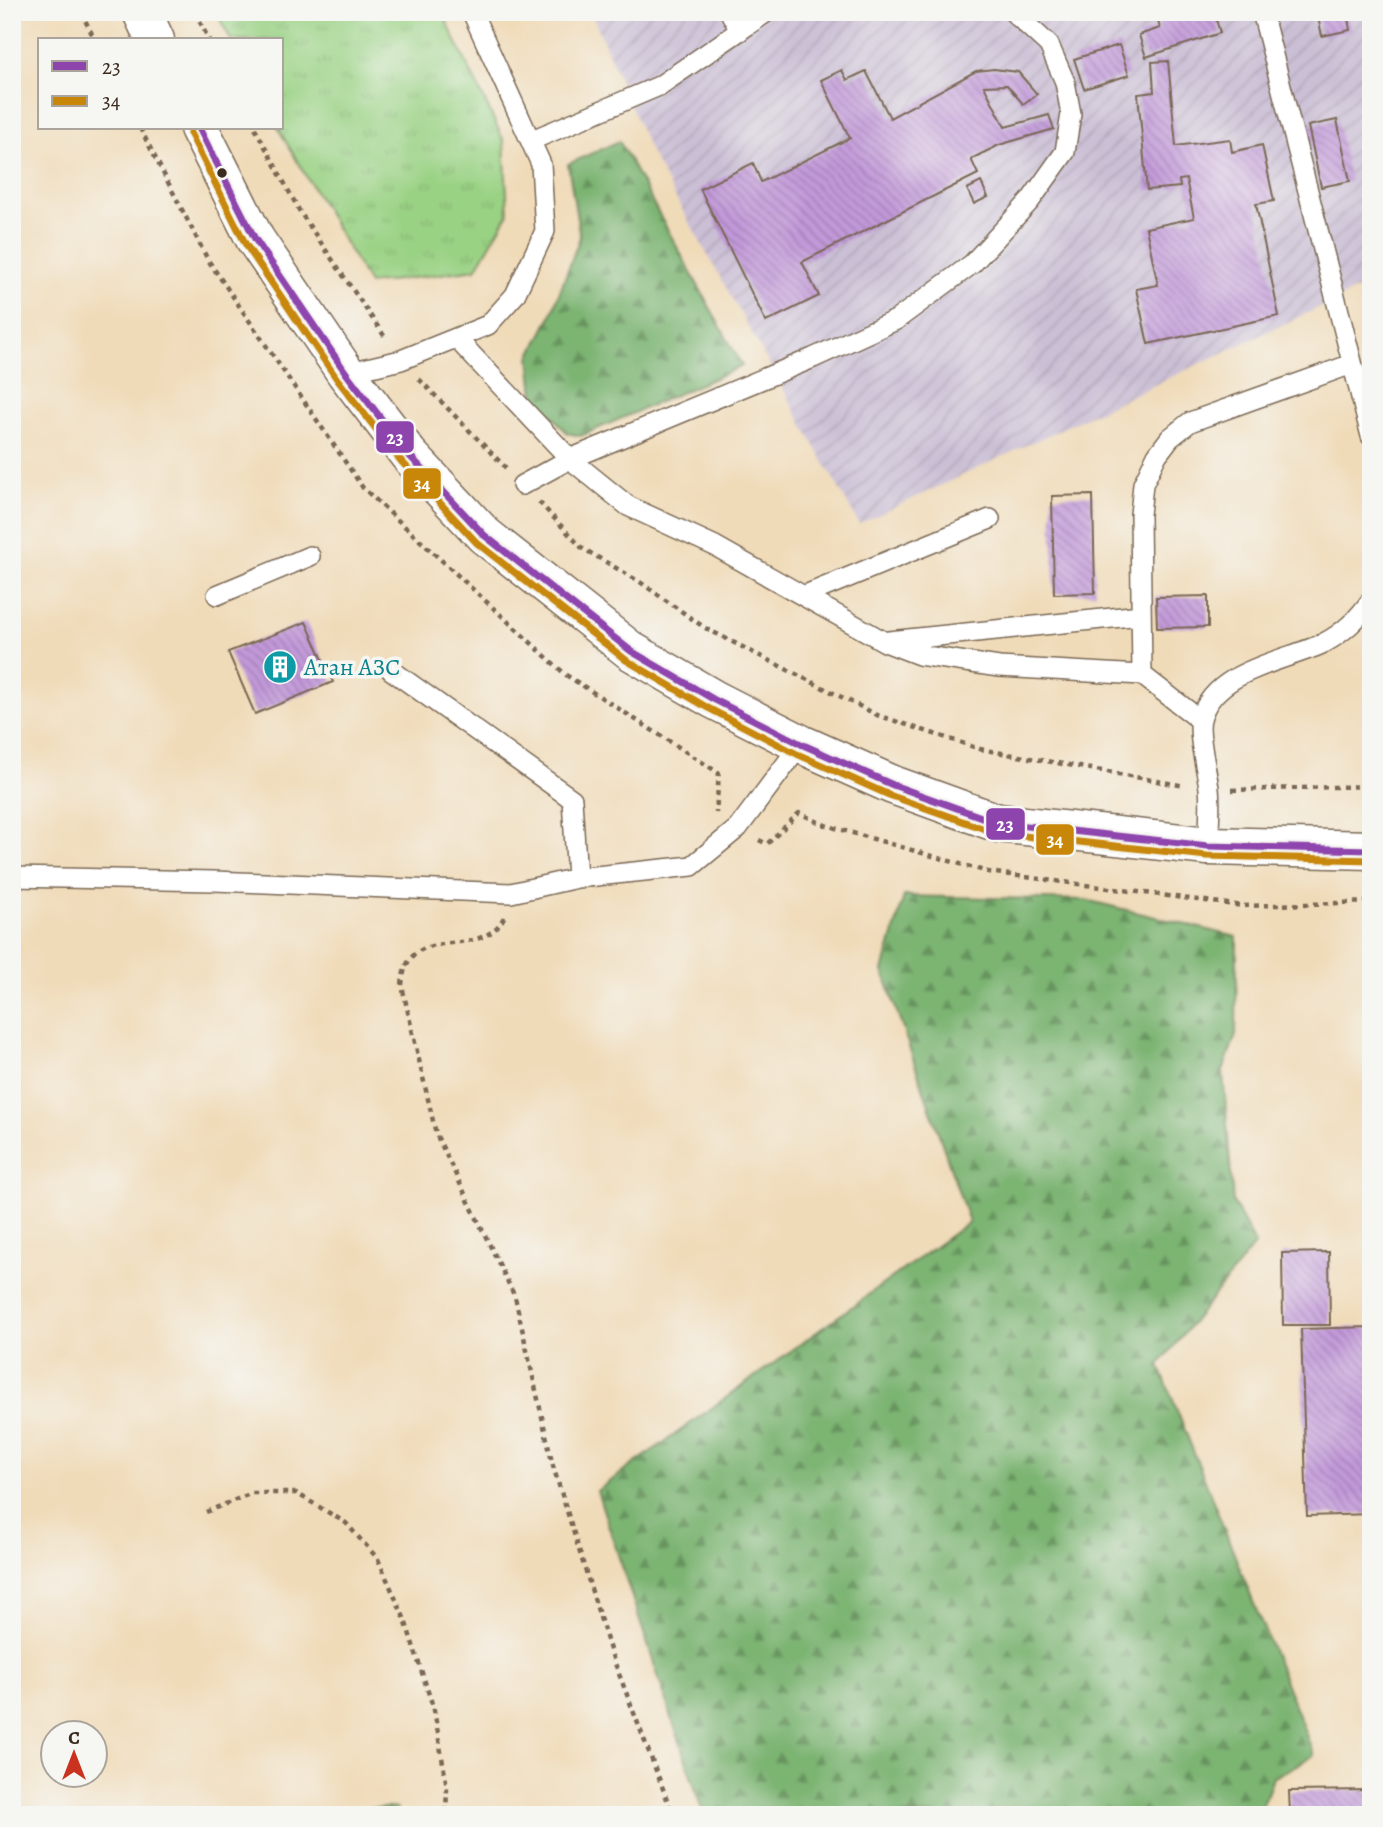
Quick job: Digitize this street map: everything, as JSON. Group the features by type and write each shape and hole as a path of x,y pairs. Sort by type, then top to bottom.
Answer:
{"main road":[{"path":"142,12 154,38"},
{"path":"200,130 255,239 346,373 409,455 484,535 631,650 713,699 801,744 893,785 998,823 1209,846 1371,850"}],"lane":[{"path":"346,373 401,360 488,325 515,295 541,243 545,231 545,194 541,164 472,12"},
{"path":"730,12 740,31"},
{"path":"532,140 659,86 767,12"},
{"path":"522,485 570,459 813,358 896,320 972,264 1030,201 1065,152 1071,114 1065,82 1049,45 1013,12"},
{"path":"1262,12 1371,436"},
{"path":"456,338 570,459 628,506 715,546 885,642 919,655 999,667 1142,676 1200,720"},
{"path":"1142,676 1140,515 1143,484 1157,455 1170,438 1190,422 1352,364"},
{"path":"803,596 990,519"},
{"path":"217,595 310,556"},
{"path":"1209,846 1209,790 1200,720 1213,697 1228,683 1326,642 1368,610"},
{"path":"885,642 1141,615"},
{"path":"391,670 572,799 577,878"},
{"path":"12,877 214,881 511,893 577,878 692,866 738,828 801,744"}],"path":[{"path":"81,12 94,38"},
{"path":"195,12 208,38"},
{"path":"141,130 208,260"},
{"path":"257,130 300,212"},
{"path":"1209,790 1371,786"},
{"path":"511,893 509,908 491,933 478,940 424,947 407,963 402,986 436,1134 515,1297 553,1466 611,1653 673,1815"},
{"path":"206,1512 252,1493 296,1493 346,1522 378,1559 405,1620 434,1710 447,1787 446,1815"}],"shaded area":[{"path":"591,12 1363,12 1371,63 1371,283 859,524 651,154"}],"green space":[{"path":"216,12 442,12 504,141 508,214 476,269 369,284 279,130 284,130 284,38 230,38"},
{"path":"619,141 742,366 581,436 567,433 534,395 530,357 550,318 580,237 568,164"},
{"path":"904,896 1086,900 1237,937 1236,1034 1223,1071 1233,1202 1255,1244 1159,1365 1314,1755 1273,1778 1259,1815 704,1815 597,1491 969,1222 883,971"},
{"path":"337,1808 397,1808 397,1815 326,1815"}],"building":[{"path":"1155,12 1214,12 1220,33 1146,57 1139,35 1160,28"},
{"path":"1317,12 1347,12 1350,30 1322,36"},
{"path":"1119,45 1129,75 1084,89 1074,59"},
{"path":"1168,61 1176,146 1230,139 1232,152 1262,145 1274,201 1256,204 1279,316 1148,344 1136,289 1158,285 1146,228 1194,218 1186,179 1179,180 1180,187 1147,190 1138,94 1154,92 1152,62"},
{"path":"994,69 1018,72 1037,94 1023,104 1007,85 984,86 1005,127 1049,115 1054,129 999,145 971,159 978,174 802,262 819,296 766,322 700,189 753,163 761,182 850,138 821,80 842,70 847,80 866,71 890,118 976,71"},
{"path":"1337,120 1350,181 1321,187 1308,126"},
{"path":"981,182 988,197 974,204 967,189"},
{"path":"1093,495 1095,593 1054,594 1052,496"},
{"path":"1208,596 1208,627 1157,628 1156,597"},
{"name":"Атан АЗС","path":"306,622 333,682 255,714 228,652"},
{"path":"1329,1252 1330,1325 1283,1325 1282,1253"},
{"path":"1371,1327 1371,1514 1307,1516 1301,1329"},
{"path":"1371,1790 1371,1815 1290,1815 1289,1791"}],"transit line":[{"name":"23","path":"200,130 255,239 346,373 409,455 484,535 631,651 713,699 801,744 893,785 998,823 1208,846 1371,850"},
{"name":"34","path":"190,133 246,245 337,379 401,461 477,543 626,660 708,708 797,754 889,795 996,833 1207,856 1371,860"}],"place":[{"name":"Атан АЗС","path":"280,667"}]}
